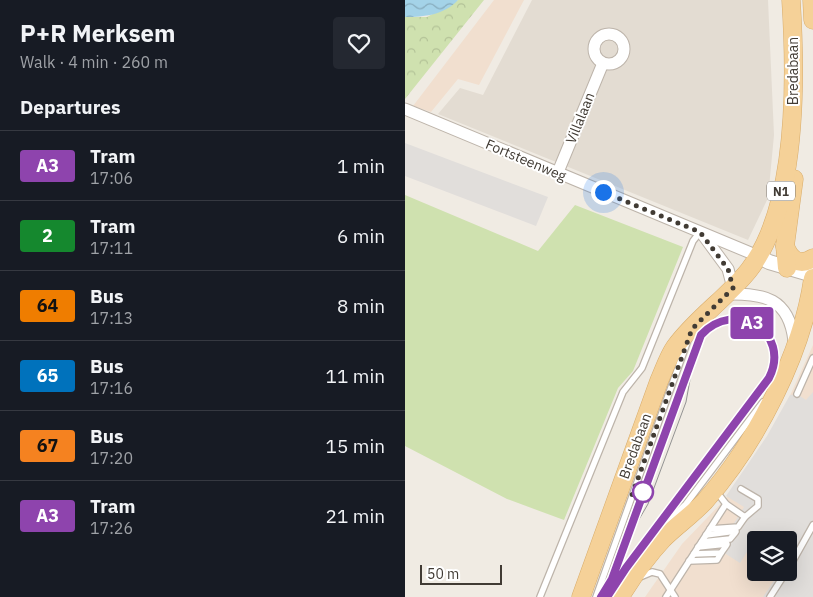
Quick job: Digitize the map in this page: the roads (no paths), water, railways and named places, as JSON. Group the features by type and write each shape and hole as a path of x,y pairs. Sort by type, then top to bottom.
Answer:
{"main road":[{"name":"Bredabaan","path":"581,597 659,381 673,350 730,291 758,256 781,192 793,124 791,0"},
{"name":"Bredabaan","path":"812,0 813,20"},
{"path":"787,268 785,246 795,162 793,124"},
{"path":"785,246 789,257 797,262 807,262 813,258"},
{"path":"624,591 637,569 663,539 714,490 757,428 783,378 803,331 813,277"}],"street":[{"name":"Villalaan","path":"558,172 603,63"},
{"name":"Fortsteenweg","path":"405,109 758,256"},
{"path":"700,232 728,269 730,291 755,294 772,300 789,320 803,331"},
{"path":"758,256 813,277"}],"lane":[{"path":"540,597 623,392 642,368 693,241 700,232"},
{"path":"597,597 692,329"},
{"path":"797,394 813,358"},
{"path":"607,597 645,543 685,504 783,378"},
{"path":"689,561 717,560 745,517 758,506 757,499 741,489"},
{"path":"714,490 726,504 745,517"},
{"path":"666,597 726,504"},
{"path":"797,554 813,525"},
{"path":"710,529 737,530"},
{"path":"706,535 737,530"},
{"path":"700,544 730,539"},
{"path":"700,544 726,546"},
{"path":"694,554 721,553"},
{"path":"624,591 644,574 652,572 660,574 675,597"},
{"path":"770,597 780,581"}],"water":[{"path":"405,0 458,0 440,12 405,17"}],"tram line":[{"name":"A3","path":"601,597 612,579 701,335 714,324 727,319 744,320 754,324 765,332 773,348 775,358 767,383 626,568 607,597"},
{"path":"601,597 612,579 701,335 715,324 729,319 743,320 756,325 766,334 773,347 774,361 770,378 626,568 607,597"},
{"path":"634,528 648,504 686,402 691,374"}]}
